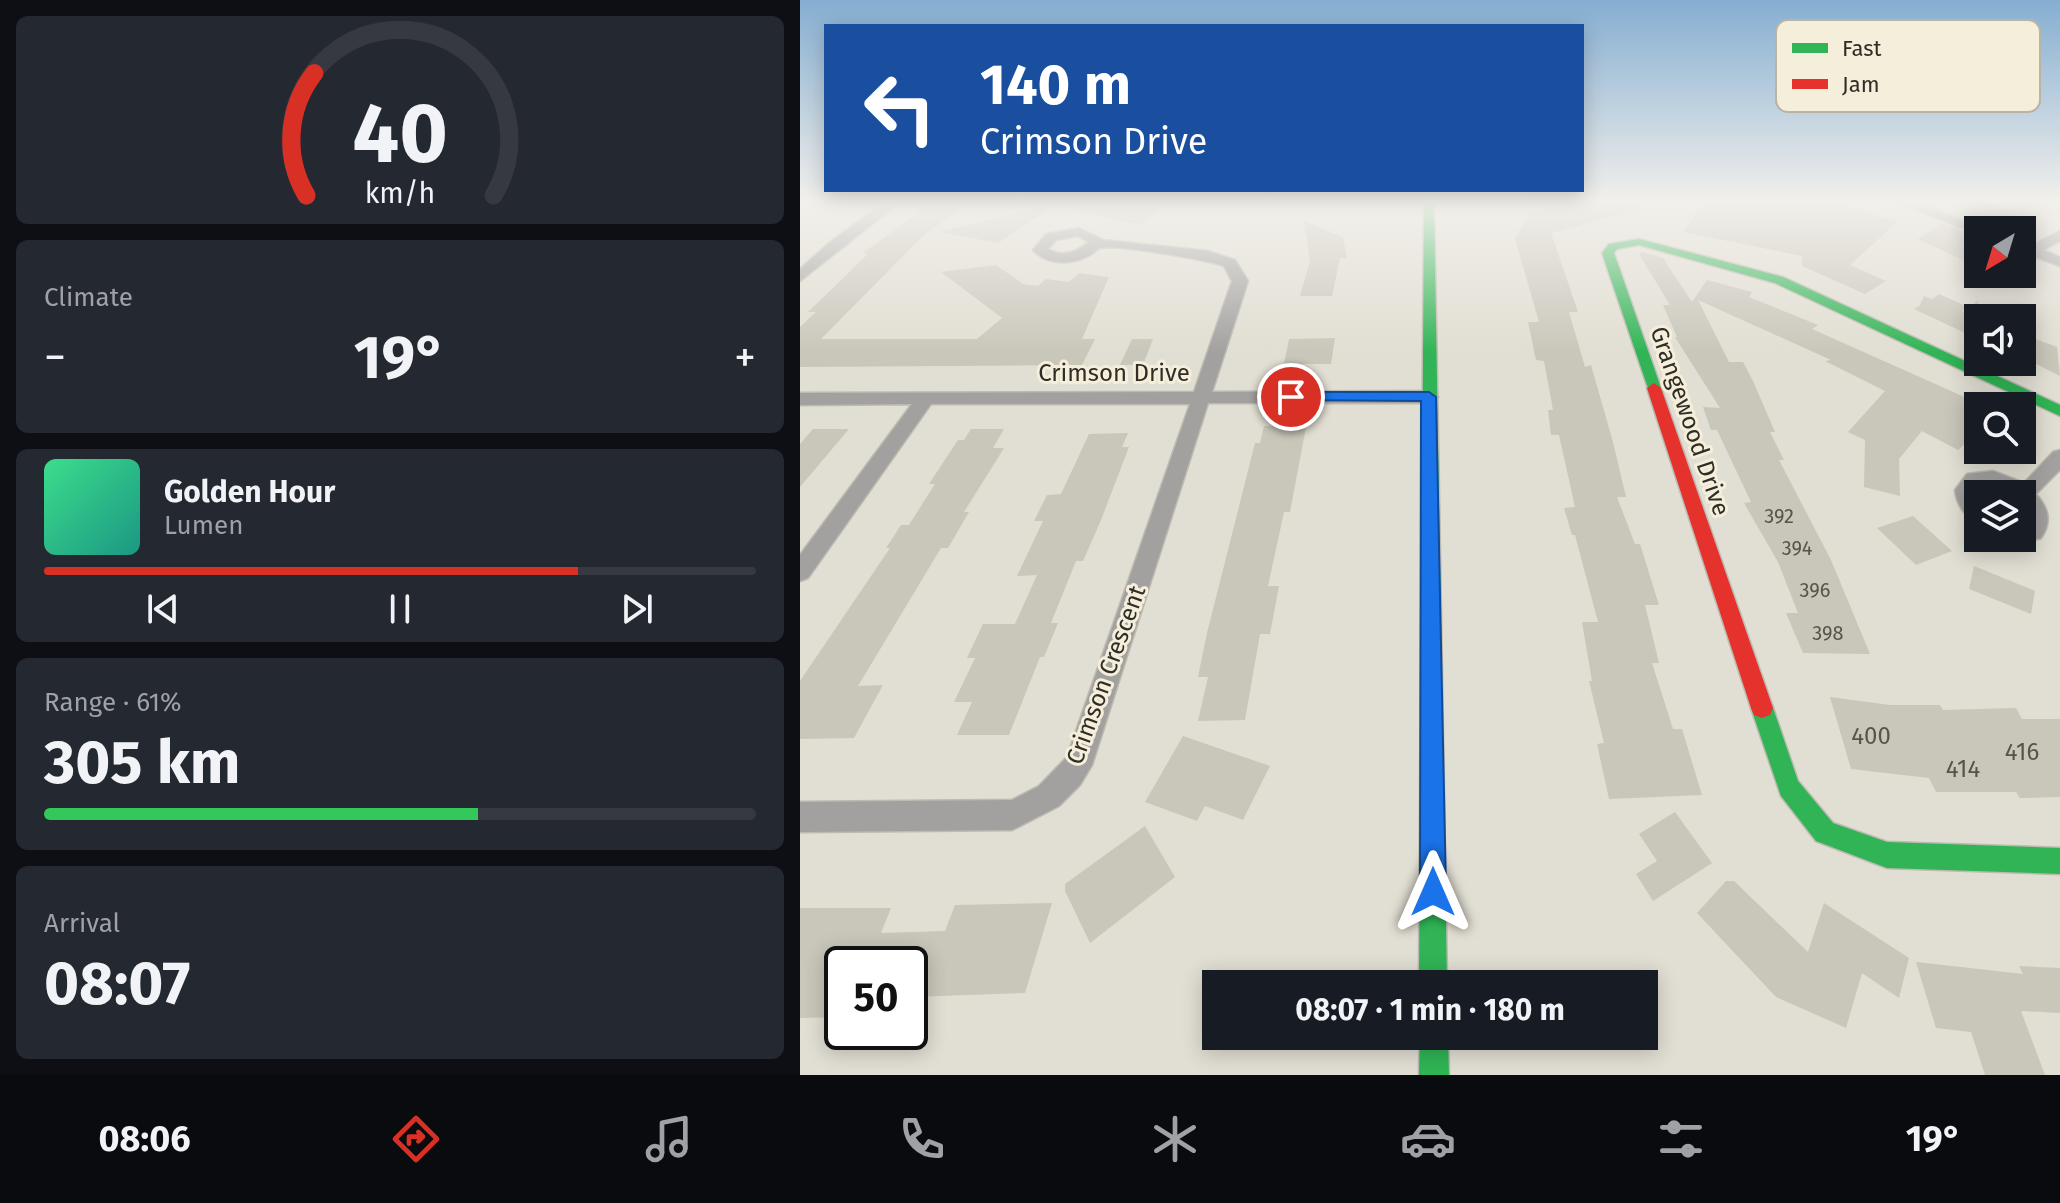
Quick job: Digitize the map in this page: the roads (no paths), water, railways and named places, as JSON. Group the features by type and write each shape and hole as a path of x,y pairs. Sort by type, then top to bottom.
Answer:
{"street":[{"path":"800,277 827,252"},
{"name":"Crimson Crescent","path":"800,817 1012,815 1041,805 1062,786 1078,765 1240,281 1230,263 1207,255 1181,252"},
{"path":"1430,252 1433,970"},
{"name":"Grangewood Drive","path":"1609,252 1789,788 1825,832 1887,855 2060,861"},
{"name":"Grangewood Drive","path":"1676,252 1779,280 2060,411"},
{"path":"2036,253 2060,262"},
{"name":"Crimson Drive","path":"800,399 1429,397"},
{"path":"800,572 926,398"},
{"path":"2036,483 2060,457"},
{"path":"1973,480 2000,477 2008,480"},
{"path":"2036,492 2050,504 2057,524 2052,531 2036,535"},
{"path":"1434,1050 1434,1075"}]}
